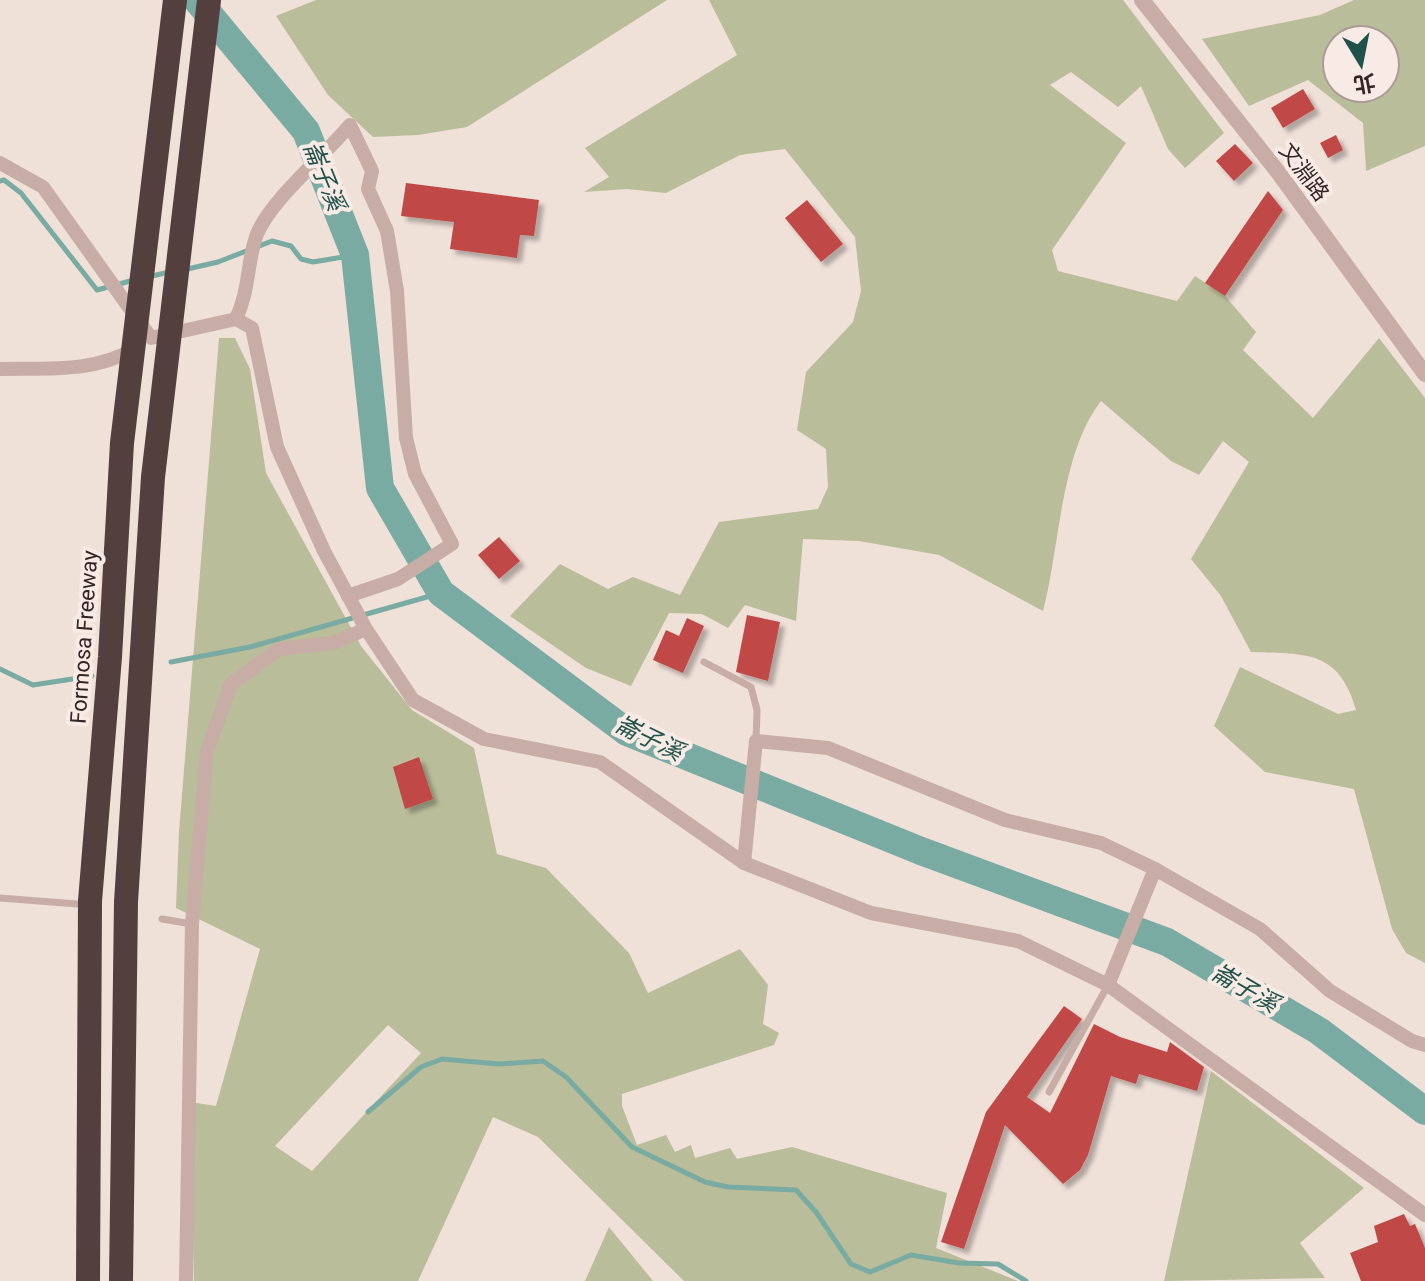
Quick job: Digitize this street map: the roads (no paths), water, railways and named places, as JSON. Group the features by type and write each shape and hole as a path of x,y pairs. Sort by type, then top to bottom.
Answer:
{"highway":[{"name":"Formosa Freeway","path":"88,1281 90,901 110,657 122,443 175,0"},
{"path":"121,1281 126,902 153,477 209,0"}],"street":[{"name":"文淵路","path":"1142,0 1278,172 1425,374"},
{"path":"236,319 250,278 256,237 271,209 350,125 372,171 368,189 387,231 397,291 406,438 415,474 452,544 398,579 348,596"},
{"path":"0,163 43,187 151,338"},
{"path":"0,369 86,368 115,360 151,338 236,319 252,328 277,447 348,596 413,700 484,739 600,762 744,863 871,913 1018,941 1108,985 1425,1215"},
{"path":"186,1281 192,924 207,751 231,684 279,649 333,643 366,629"},
{"path":"744,863 756,741 828,748 990,815 1101,843 1155,869 1260,929 1330,991 1425,1045"},
{"path":"1108,985 1155,869"}],"lane":[{"path":"704,662 751,687 757,710 756,741"},
{"path":"0,898 77,904"},
{"path":"162,919 192,924"},
{"path":"1049,1092 1108,985"}],"waterway":[{"name":"崙子溪","path":"197,0 306,131 355,255 380,488 441,593 627,732 921,851 1167,942 1319,1031 1425,1111"},
{"path":"0,181 4,180 21,193 97,290 134,280"},
{"path":"183,270 218,262 272,241 291,246 301,259 313,262 355,255"},
{"path":"148,277 169,272"},
{"path":"171,662 250,647 441,593"},
{"path":"0,669 33,685 92,676"},
{"path":"368,1112 421,1067 442,1059 499,1064 543,1061 566,1077 632,1147 705,1182 728,1187 796,1190 816,1212 851,1264 870,1272 911,1255 959,1263 998,1264 1026,1281"}]}
